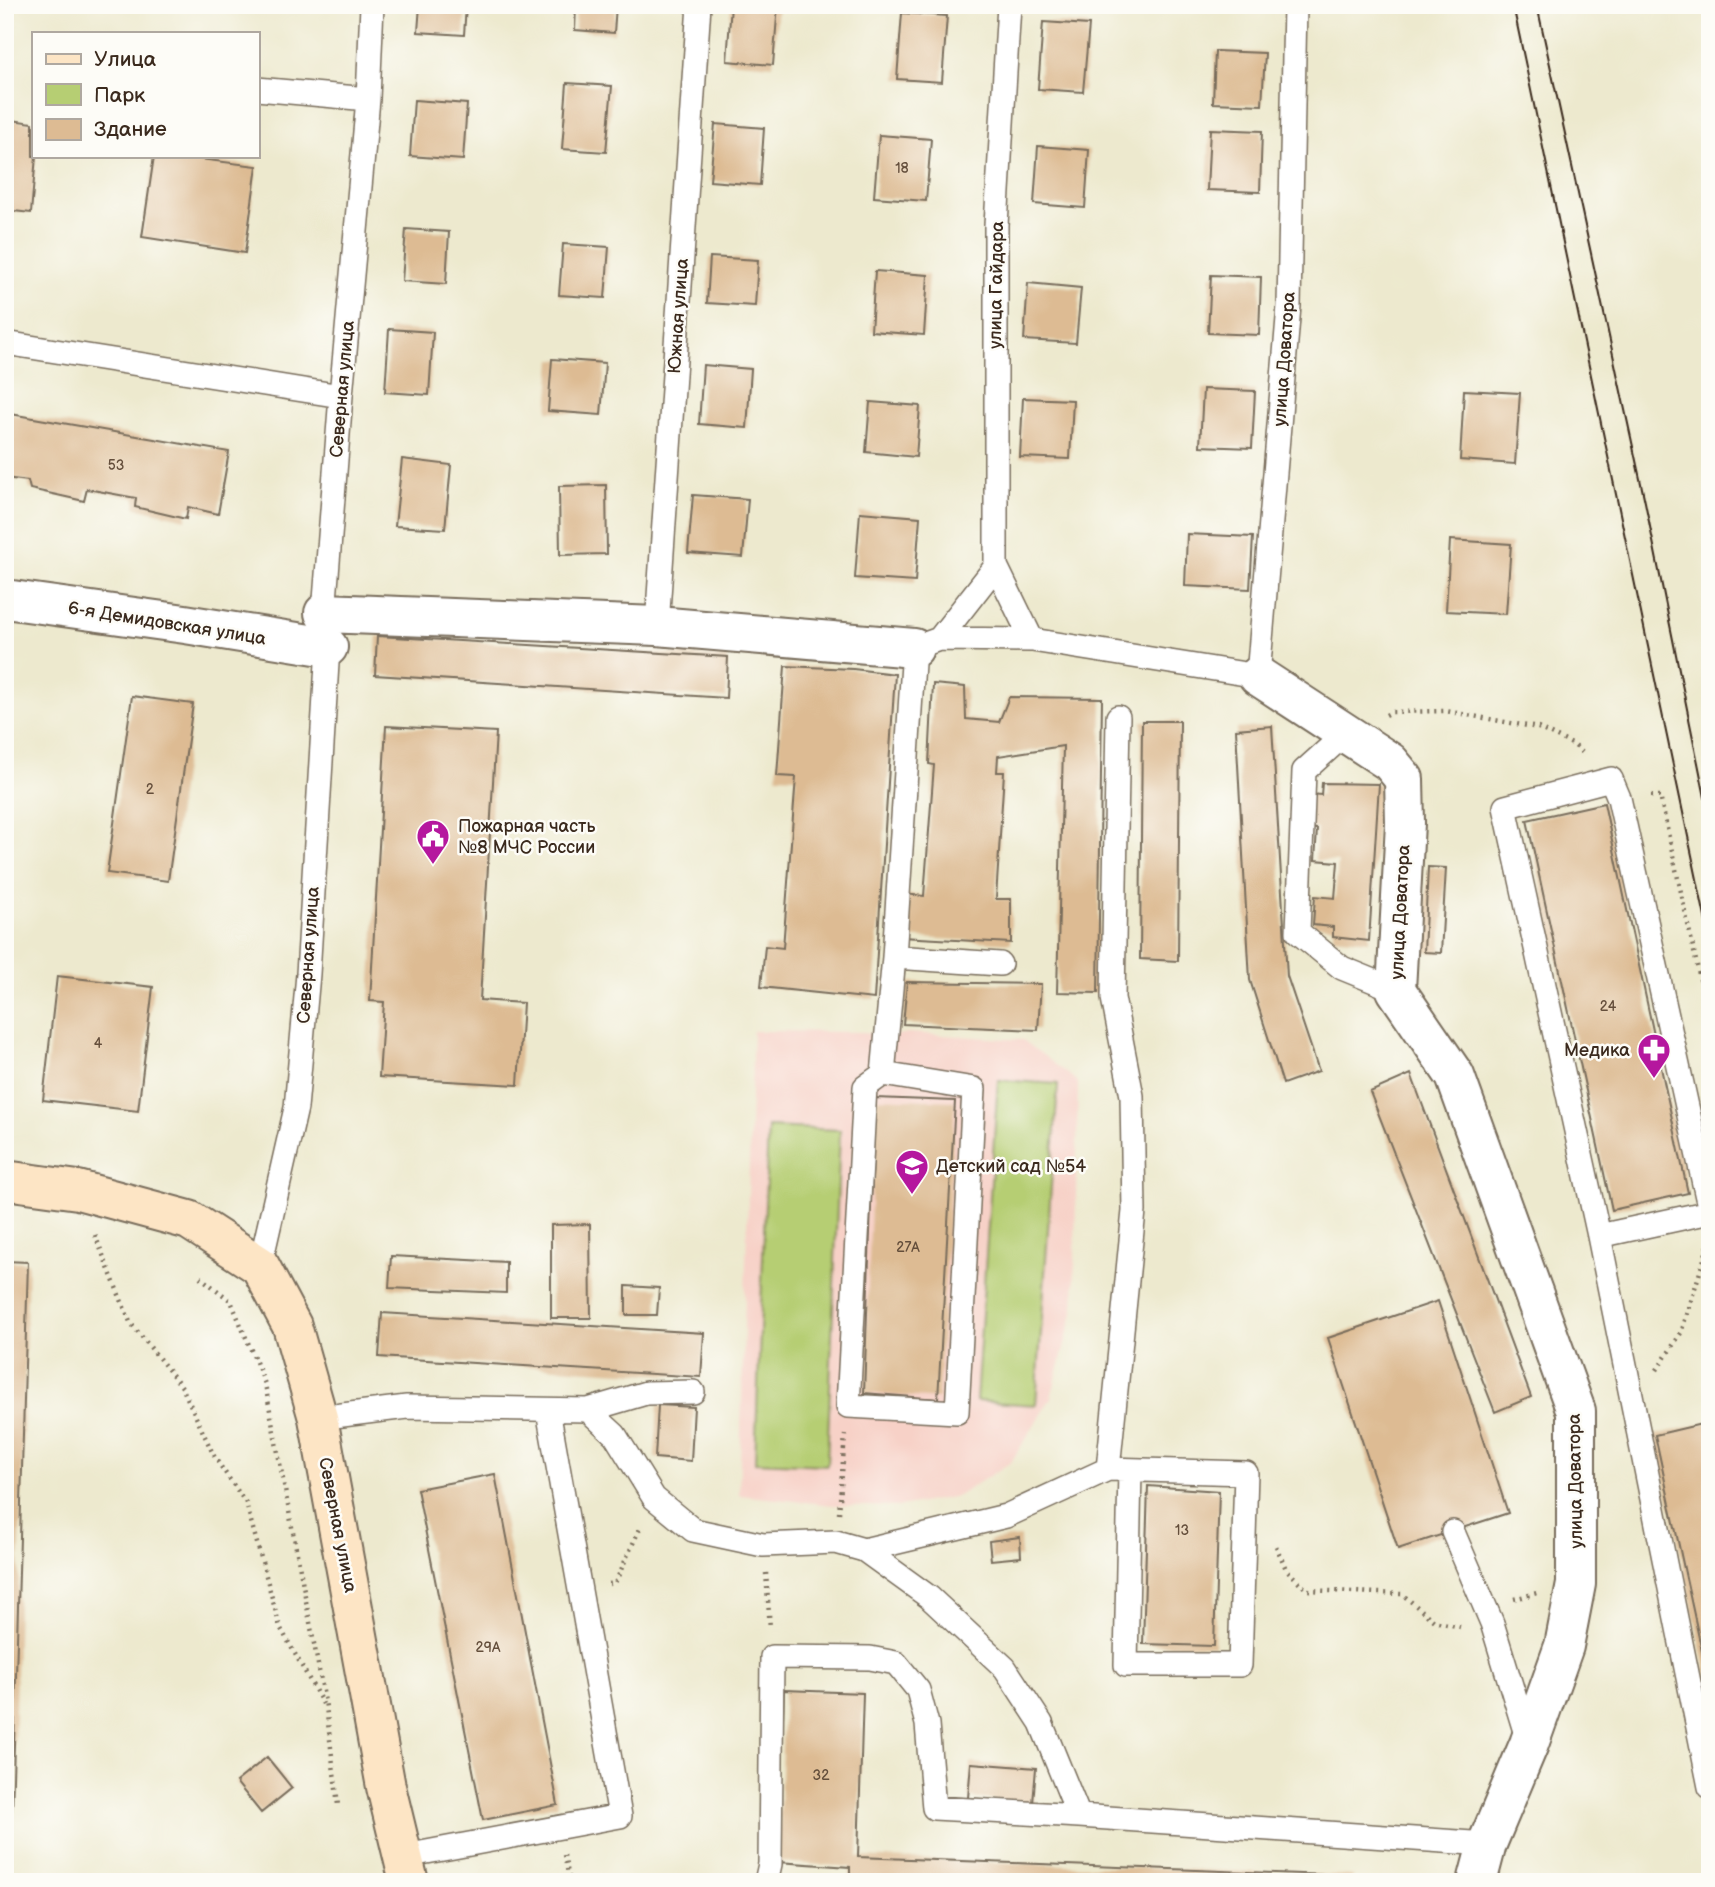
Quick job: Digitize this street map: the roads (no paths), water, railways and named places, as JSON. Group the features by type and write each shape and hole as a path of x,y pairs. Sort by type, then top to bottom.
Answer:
{"main road":[{"path":"5,1180 79,1190 190,1220 260,1266"},
{"name":"Северная улица","path":"260,1266 292,1326 318,1418 386,1787 407,1869"}],"street":[{"name":"6-я Демидовская улица","path":"5,599 185,624 326,630 657,626 926,643"},
{"name":"улица Доватора","path":"1258,676 1390,762 1404,779 1405,823 1396,990 1455,1076 1576,1410 1576,1584 1564,1646 1529,1744 1487,1844 1477,1882"}],"lane":[{"name":"Северная улица","path":"260,1266 296,1108 308,974 341,396 368,99 372,5"},
{"name":"Южная улица","path":"657,626 699,5"},
{"name":"улица Гайдара","path":"996,566 996,225 1009,5"},
{"name":"улица Доватора","path":"1258,676 1289,306 1294,5"},
{"path":"259,89 368,99"},
{"path":"5,343 341,396"},
{"path":"883,1074 974,1089 957,1412 848,1406 865,1087 883,1074 926,643 996,566 1032,640"},
{"path":"926,643 1032,640 1258,676"},
{"path":"864,1550 1006,1516 1119,1469 1246,1473 1240,1665 1126,1665 1119,1469 1134,1211 1132,1096 1113,998 1118,718"},
{"path":"1345,734 1304,771 1298,932 1342,968 1396,990"},
{"path":"1598,1236 1710,1211 1619,798 1611,779 1505,807 1598,1236 1710,1787"},
{"path":"894,957 1000,964"},
{"path":"318,1418 407,1407 588,1410 646,1393 693,1392"},
{"path":"407,1869 620,1816 548,1409"},
{"path":"588,1410 615,1435 654,1497 693,1530 763,1545 835,1542 864,1550 929,1597 1005,1668 1041,1723 1079,1816"},
{"path":"1453,1532 1492,1623 1529,1744"},
{"path":"766,1882 770,1864 772,1657 870,1658 896,1663 918,1690 927,1724 934,1808 1487,1844"}],"tram line":[{"path":"1513,5 1710,941"},
{"path":"1537,5 1645,502 1710,822"}],"place":[{"name":"Пожарная часть №8 МЧС России","path":"433,866"},
{"name":"Медика","path":"1654,1080"},
{"name":"Детский сад №54","path":"912,1196"}]}
